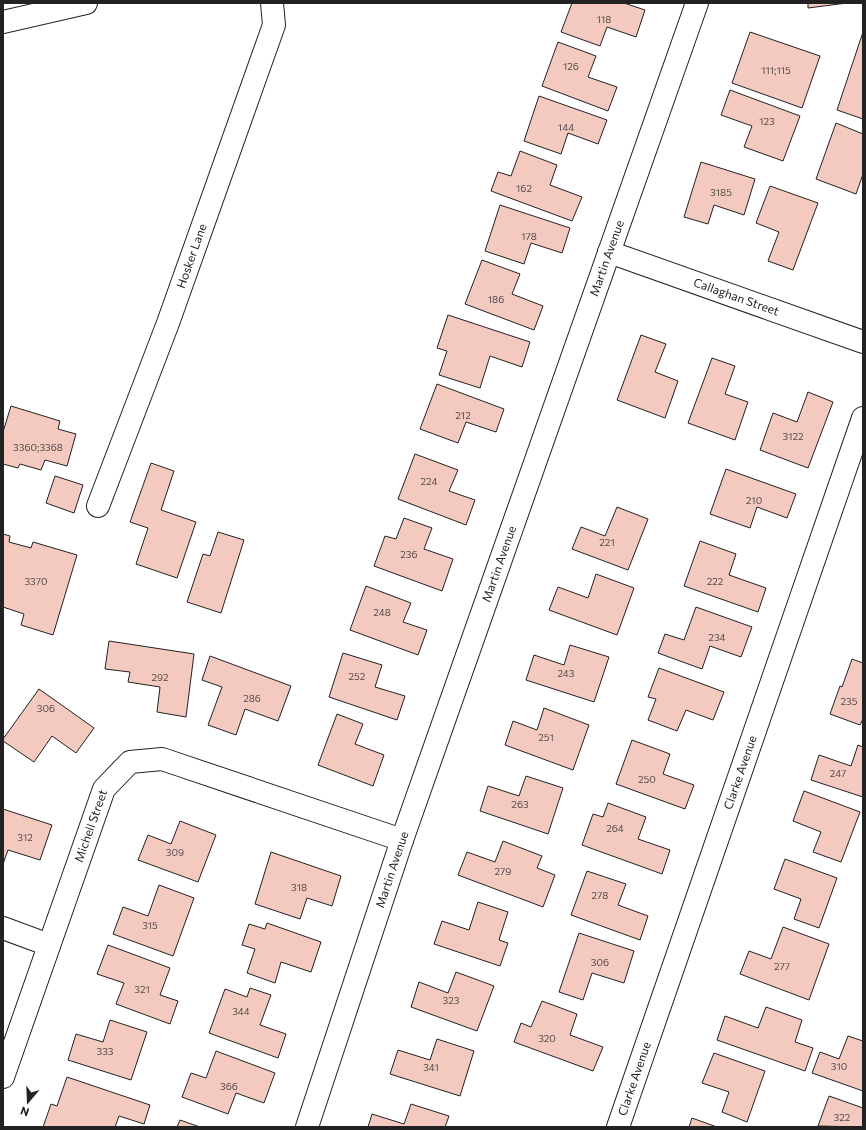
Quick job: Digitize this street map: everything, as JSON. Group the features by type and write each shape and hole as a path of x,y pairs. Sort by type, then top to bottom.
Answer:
{"street":[{"path":"3,22 86,3"},
{"name":"Hosker Lane","path":"98,506 168,323 274,25 272,3"},
{"name":"Martin Avenue","path":"307,1127 402,840 698,3"},
{"name":"Callaghan Street","path":"609,252 863,342"},
{"name":"Clarke Avenue","path":"618,1127 863,418"},
{"name":"Michell Street","path":"3,1077 104,789 130,762 162,759 402,840"},
{"path":"3,928 49,945"}],"building":[{"path":"572,3 624,3 645,10 636,37 607,27 600,46 561,32"},
{"path":"808,3 847,3 808,8"},
{"path":"750,32 820,56 802,108 732,83"},
{"path":"863,32 863,119 837,110"},
{"path":"558,42 596,56 588,77 617,87 608,111 542,86"},
{"path":"730,90 800,116 783,161 744,147 752,126 721,115"},
{"path":"539,96 607,120 598,144 568,133 561,154 524,141"},
{"path":"836,123 863,134 863,174 856,194 816,179"},
{"path":"520,151 557,165 550,185 582,197 572,221 491,191 498,172 511,176"},
{"path":"701,162 755,179 744,215 714,205 708,224 684,217"},
{"path":"770,186 818,203 793,270 768,261 779,232 756,223"},
{"path":"500,205 570,228 562,253 531,243 524,264 485,251"},
{"path":"482,260 520,274 512,294 543,306 534,330 465,304"},
{"path":"448,315 530,342 522,367 490,356 480,388 439,375 447,351 437,348"},
{"path":"641,335 666,344 655,372 678,381 665,418 617,400"},
{"path":"712,358 735,366 725,394 748,402 735,440 688,423"},
{"path":"437,384 504,409 496,432 466,422 458,443 420,429"},
{"path":"808,392 833,402 808,468 760,450 773,413 797,422"},
{"path":"11,406 60,421 58,429 76,434 67,466 45,460 41,470 20,464 18,468 3,464 3,432"},
{"path":"415,454 458,470 449,491 475,500 466,525 398,499"},
{"path":"151,463 174,471 161,510 196,522 177,578 136,564 148,528 130,522"},
{"path":"726,469 796,494 787,518 757,507 750,528 710,514"},
{"path":"55,476 83,485 74,513 46,503"},
{"path":"617,507 648,519 628,570 572,549 581,527 605,536"},
{"path":"404,518 432,528 424,549 453,559 442,591 374,566 385,536 396,539"},
{"path":"218,532 244,540 221,613 187,602 203,554 210,556"},
{"path":"3,534 10,536 9,542 31,548 33,542 77,555 53,635 21,625 24,614 3,607"},
{"path":"700,541 736,554 729,575 766,588 758,612 684,586"},
{"path":"596,574 634,588 617,635 549,610 558,587 588,598"},
{"path":"366,586 411,603 403,622 427,630 418,655 350,630"},
{"path":"696,607 752,627 741,657 710,646 702,669 658,653 665,634 684,640"},
{"path":"109,641 194,654 186,717 157,712 160,687 128,682 130,672 105,669"},
{"path":"570,645 609,657 594,702 526,680 534,655 564,665"},
{"path":"343,653 382,665 375,687 405,696 397,720 329,697"},
{"path":"210,656 291,686 278,721 245,709 236,735 208,725 222,687 202,680"},
{"path":"852,659 863,663 863,719 860,725 830,714"},
{"path":"659,668 724,692 713,720 686,710 677,731 648,720 656,699 648,697"},
{"path":"39,689 94,728 76,753 52,736 34,762 3,741"},
{"path":"544,708 589,725 573,770 505,745 513,721 537,730"},
{"path":"337,714 363,724 355,744 384,755 373,786 318,765"},
{"path":"632,740 670,754 663,774 694,785 685,809 616,784"},
{"path":"858,745 863,747 863,797 811,780 819,755 851,766"},
{"path":"526,776 563,788 548,834 480,811 488,786 519,796"},
{"path":"804,791 860,812 841,862 813,852 821,832 793,821"},
{"path":"608,803 646,817 638,839 670,850 662,874 582,845 593,814 603,817"},
{"path":"3,809 52,825 40,860 8,850 3,864"},
{"path":"180,821 216,835 198,882 138,860 148,835 171,844"},
{"path":"503,841 542,856 537,868 555,875 543,907 458,875 467,852 495,862"},
{"path":"271,852 341,876 332,906 307,898 300,919 255,904"},
{"path":"785,859 837,878 819,928 794,919 801,899 774,889"},
{"path":"587,871 626,884 618,905 648,916 640,940 571,915"},
{"path":"159,885 194,898 173,956 113,934 123,907 148,916"},
{"path":"478,902 508,912 499,940 508,943 500,966 434,944 442,921 469,930"},
{"path":"267,923 321,942 311,972 281,962 275,983 247,973 255,949 242,945 249,924 265,929"},
{"path":"783,927 829,944 809,1000 740,974 749,951 771,959"},
{"path":"579,933 634,951 624,983 592,973 583,1000 559,992"},
{"path":"108,945 170,968 160,995 178,1001 170,1024 116,1004 124,983 97,974"},
{"path":"456,972 494,986 477,1031 411,1007 419,982 448,993"},
{"path":"250,988 271,995 260,1025 286,1034 278,1058 209,1033 225,989 247,997"},
{"path":"542,1001 577,1014 570,1035 603,1047 593,1071 514,1042 521,1023 531,1027"},
{"path":"766,1007 802,1020 795,1042 813,1048 805,1071 717,1040 725,1016 758,1028"},
{"path":"110,1020 147,1032 131,1080 68,1060 76,1034 103,1042"},
{"path":"848,1036 863,1041 863,1091 812,1073 820,1052 839,1059"},
{"path":"437,1039 474,1051 460,1096 390,1074 398,1050 430,1060"},
{"path":"216,1051 275,1073 264,1103 236,1093 228,1114 182,1097 191,1073 206,1078"},
{"path":"714,1053 765,1071 747,1122 722,1112 729,1092 702,1083"},
{"path":"67,1077 150,1105 144,1124 119,1116 115,1127 43,1127 51,1104 57,1106"},
{"path":"829,1096 863,1108 863,1127 818,1126"},
{"path":"411,1104 449,1116 445,1127 368,1127 372,1114 404,1124"},
{"path":"692,1118 717,1127 689,1127"},
{"path":"180,1120 200,1127 177,1127"}]}
